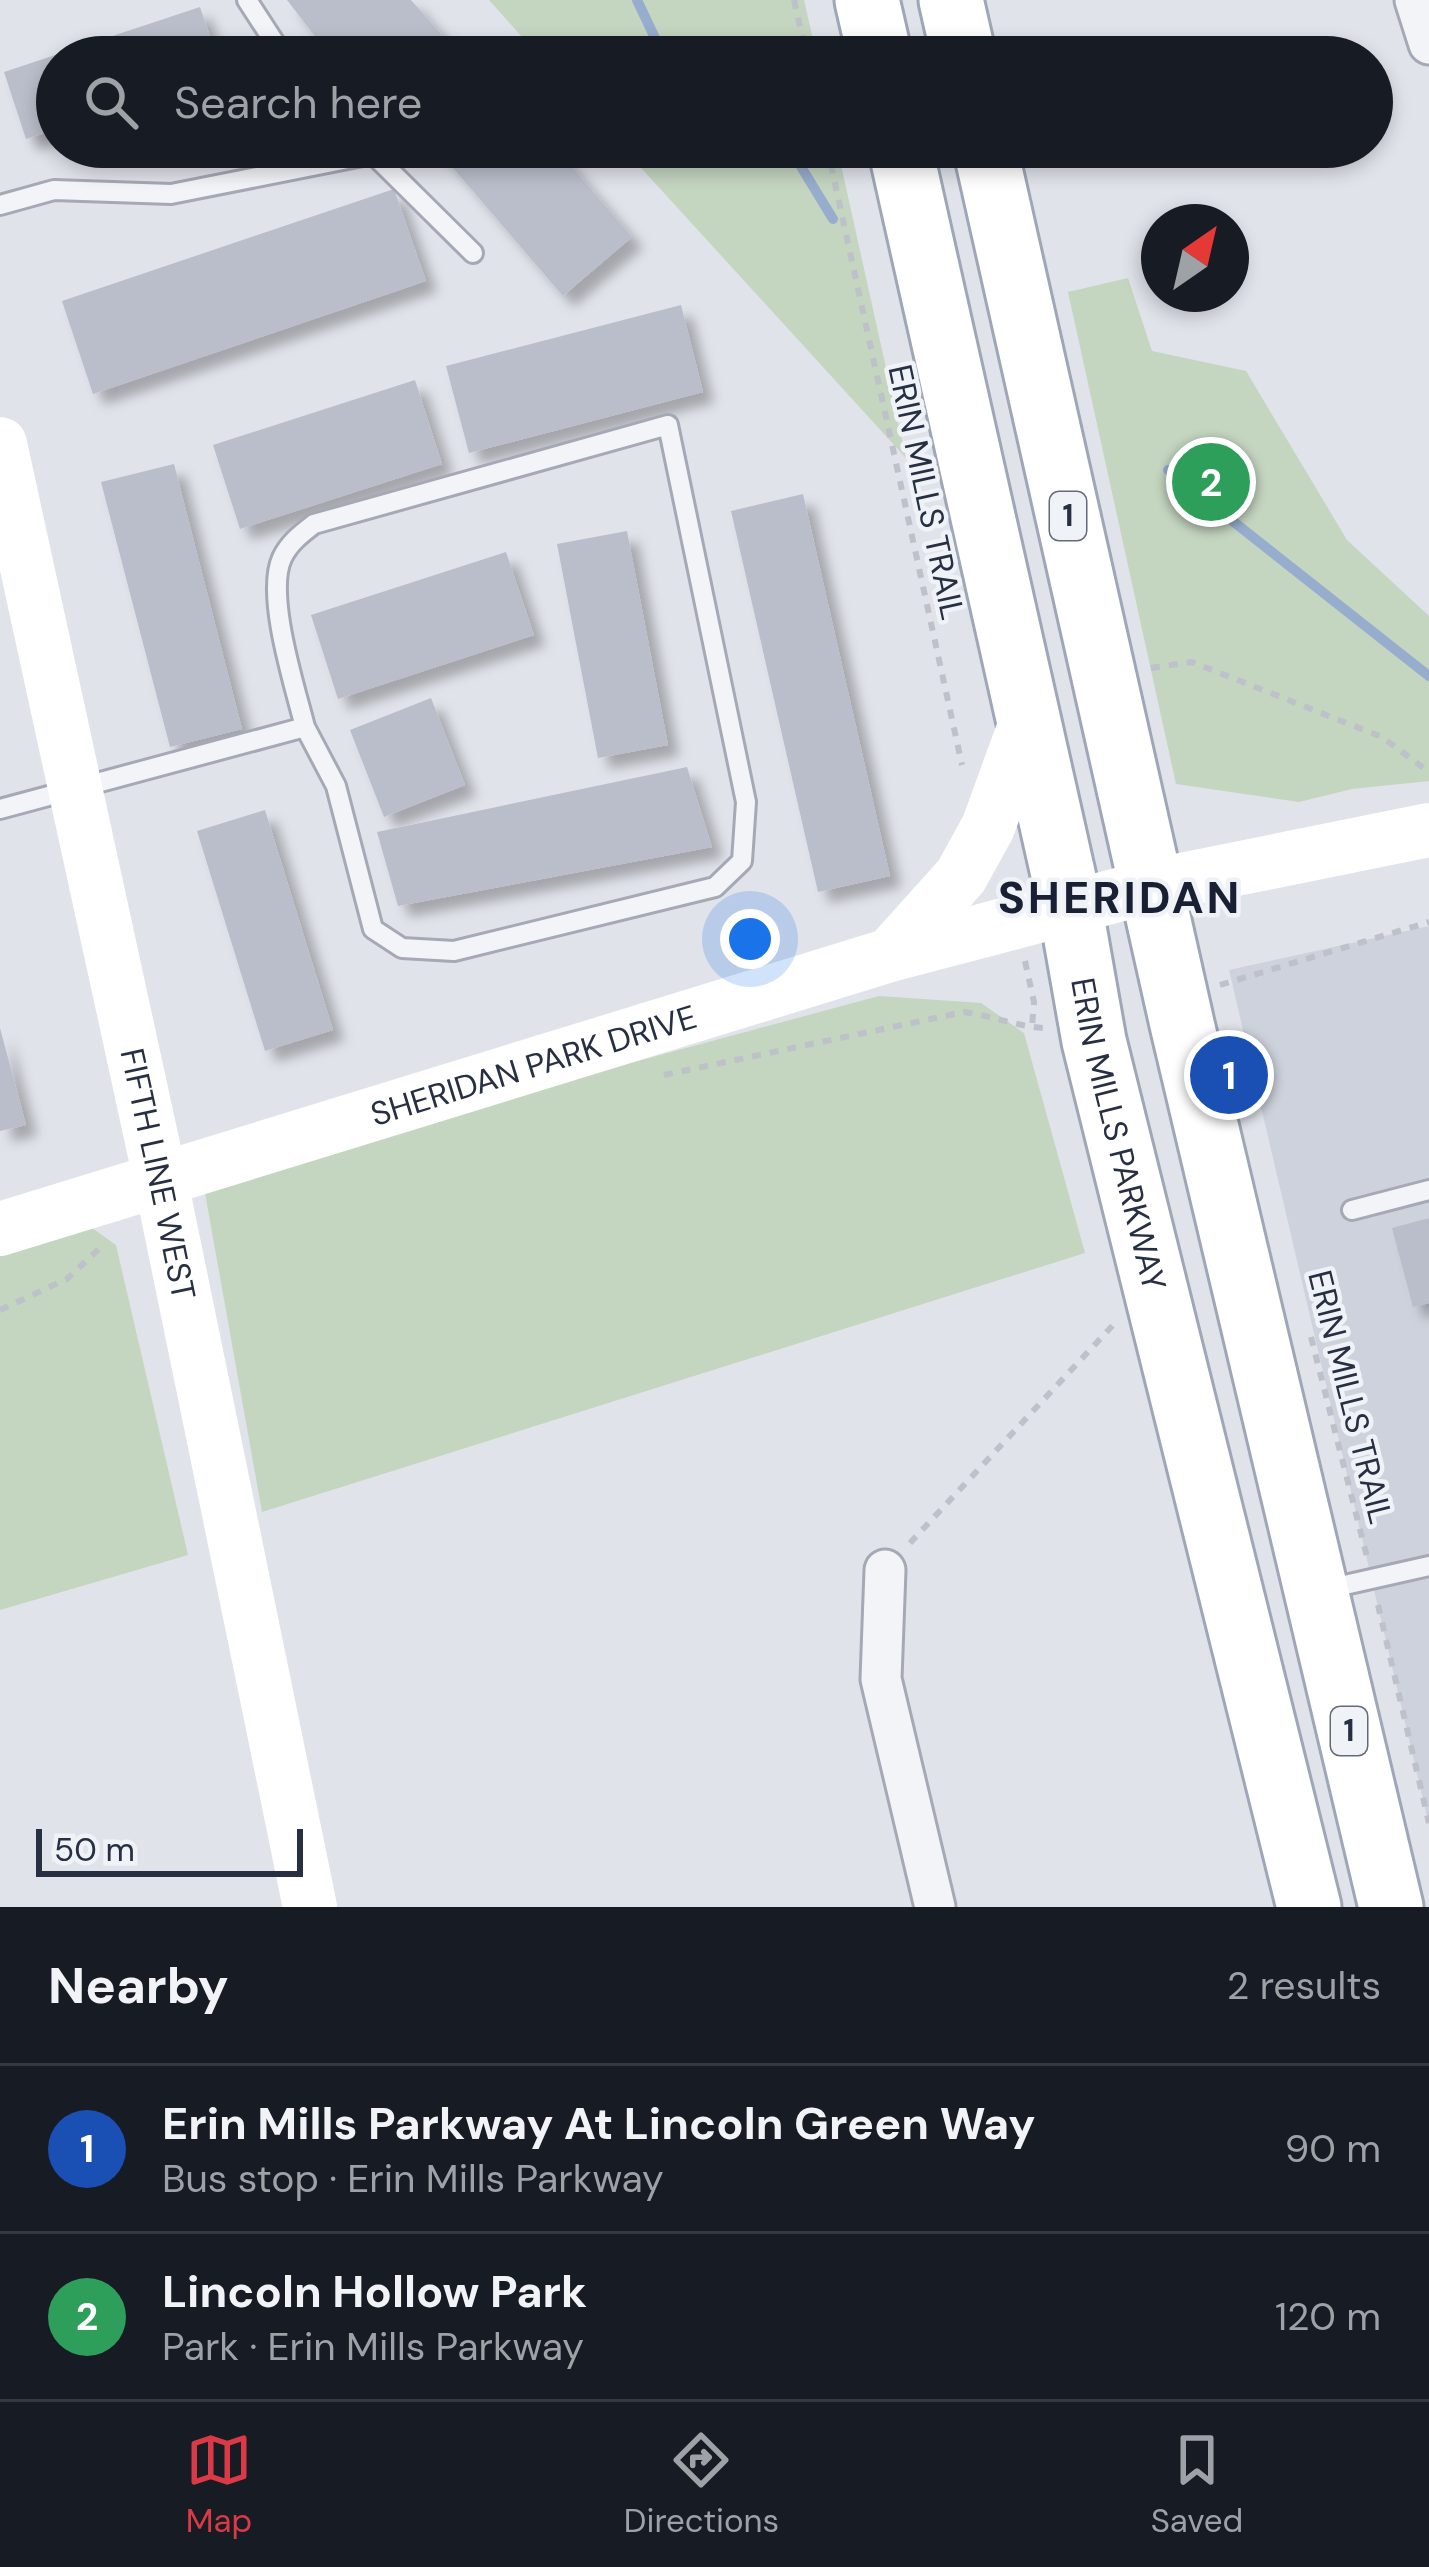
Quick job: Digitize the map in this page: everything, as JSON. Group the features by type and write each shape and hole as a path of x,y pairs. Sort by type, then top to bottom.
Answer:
{"main road":[{"path":"867,0 875,36"},
{"path":"951,0 959,36"},
{"name":"ERIN MILLS PARKWAY","path":"905,168 1070,905 1094,1041 1310,1907"},
{"name":"1","path":"990,168 1152,886 1345,1586 1391,1907"}],"street":[{"path":"1415,0 1429,44"},
{"name":"FIFTH LINE WEST","path":"4,480 76,788 310,1907"},
{"path":"890,955 961,876 988,827 1027,720"},
{"name":"SHERIDAN PARK DRIVE","path":"0,1229 890,955 1070,905 1429,830"},
{"path":"885,1570 881,1679 935,1907"}],"lane":[{"path":"247,0 270,36"},
{"path":"0,205 54,190 171,194 302,168"},
{"path":"387,168 472,253"},
{"path":"668,425 746,802 742,861 715,887 454,951 403,948 373,929 336,786 305,727 279,620 279,563 290,543 314,524 668,425"},
{"path":"0,808 305,727"},
{"path":"1352,1210 1429,1190"},
{"path":"1345,1586 1429,1566"}],"path":[{"path":"794,0 802,36"},
{"name":"ERIN MILLS TRAIL","path":"831,168 964,773"},
{"path":"1148,669 1192,662 1382,736 1429,772"},
{"path":"1220,985 1429,922"},
{"path":"651,1077 964,1012 1032,1027 1034,1002"},
{"path":"0,1310 68,1279 113,1238"},
{"path":"885,1570 1153,1282"},
{"name":"ERIN MILLS TRAIL","path":"1308,1329 1345,1586 1429,1823"}],"shaded area":[{"path":"1429,926 1429,1825 1229,970"}],"green space":[{"path":"489,0 804,0 812,36 521,36"},
{"path":"641,168 842,168 906,458"},
{"path":"1128,278 1152,351 1246,371 1347,540 1429,616 1429,781 1352,789 1299,802 1176,784 1068,292"},
{"path":"879,996 981,1003 1024,1033 1085,1253 262,1512 205,1193 226,1172"},
{"path":"92,1228 116,1245 188,1555 0,1610 0,1241"}],"building":[{"path":"287,0 411,0 443,36 315,36"},
{"path":"200,7 210,36 113,36"},
{"path":"36,61 36,136 26,139 4,72"},
{"path":"453,168 573,168 632,237 563,296"},
{"path":"394,189 426,281 93,394 62,301"},
{"path":"681,305 703,392 469,453 446,366"},
{"path":"415,380 442,464 240,529 213,445"},
{"path":"174,464 242,729 170,747 101,482"},
{"path":"803,494 890,876 818,892 731,511"},
{"path":"627,531 668,745 598,758 557,544"},
{"path":"506,552 534,635 338,699 311,615"},
{"path":"431,698 465,785 384,817 350,730"},
{"path":"687,767 712,847 398,906 377,832"},
{"path":"265,810 333,1030 265,1051 197,831"},
{"path":"0,1028 26,1125 0,1131"},
{"path":"1429,1218 1429,1303 1413,1307 1392,1228"}],"waterway":[{"path":"637,0 654,36"},
{"path":"802,168 833,219"},
{"path":"1168,470 1429,676"}],"place":[{"name":"Lincoln Hollow Park","path":"1211,482"},
{"name":"Erin Mills Parkway At Lincoln Green Way","path":"1229,1075"}],"district":[{"name":"SHERIDAN","path":"1120,897"}]}
